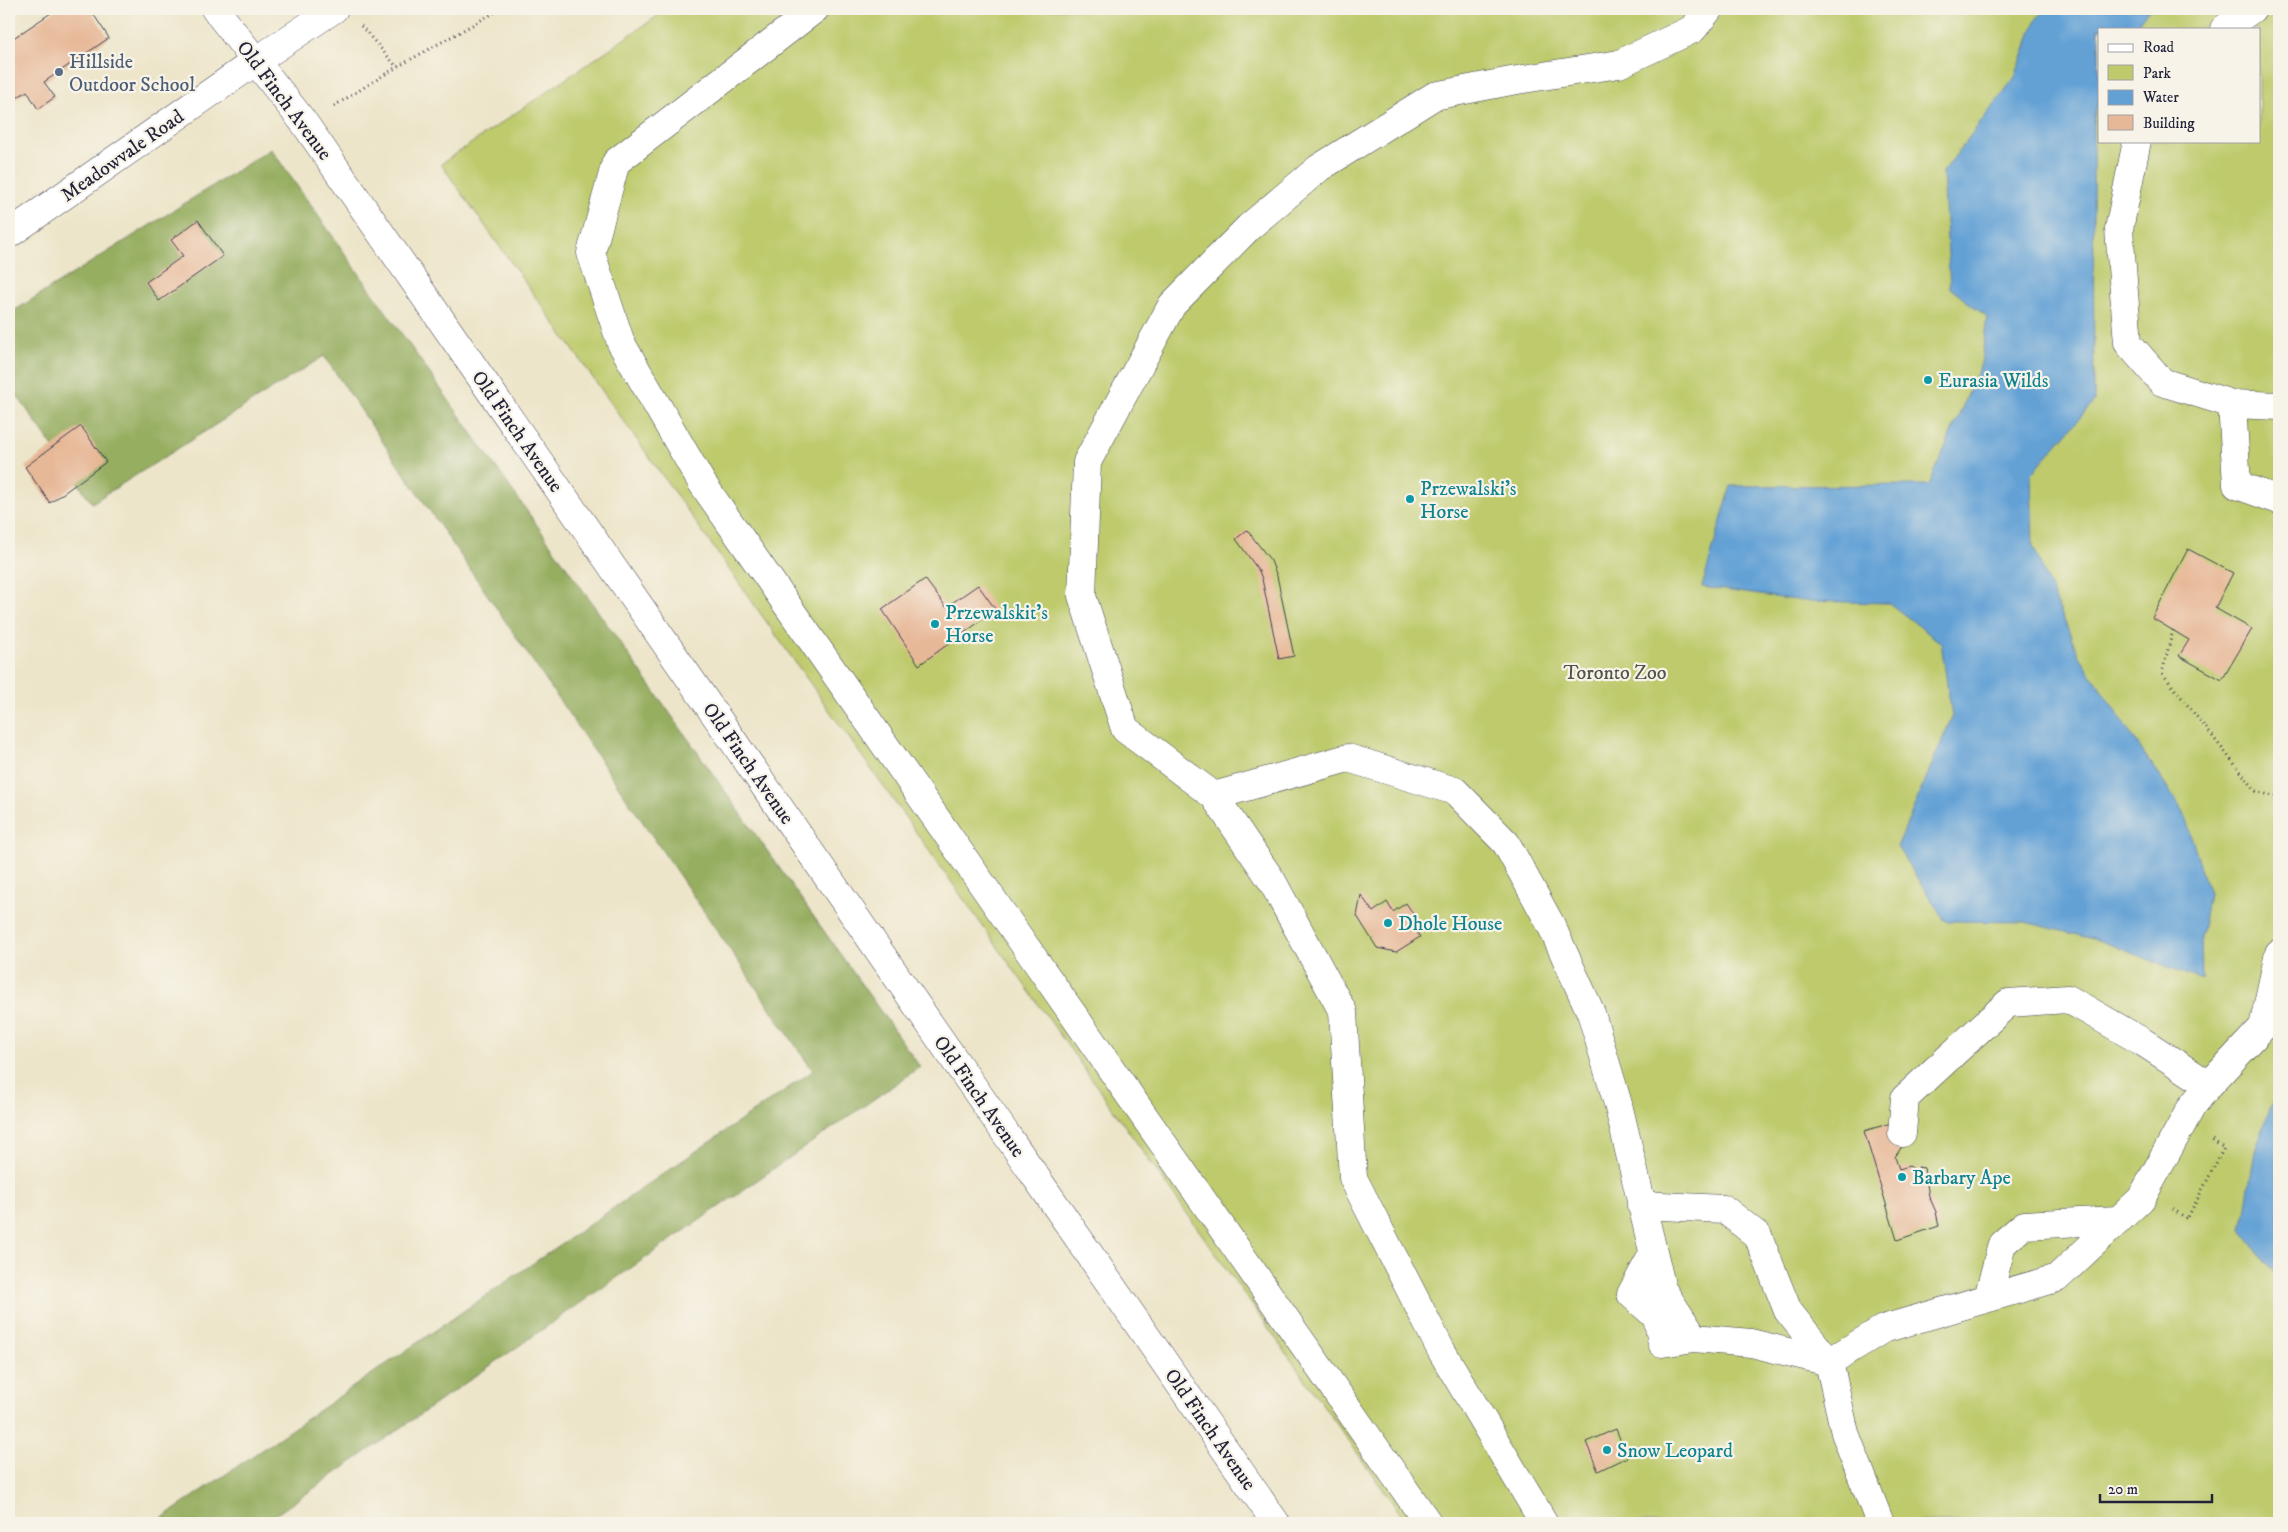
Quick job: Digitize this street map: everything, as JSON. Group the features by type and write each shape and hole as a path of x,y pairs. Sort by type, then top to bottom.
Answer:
{"street":[{"name":"Old Finch Avenue","path":"215,9 306,124 1276,1523"},
{"name":"Meadowvale Road","path":"9,234 256,61 334,9"},
{"path":"815,9 616,162 591,253 621,343 702,483 1428,1523"},
{"path":"1544,1523 1441,1350 1353,1178 1343,1012 1272,881 1214,796 1125,729 1082,596 1086,462 1172,305 1249,227 1319,168 1434,96 1511,81 1619,64 1693,29 1709,9"},
{"path":"2225,28 2252,9"},
{"path":"2137,142 2119,229 2128,343 2162,382 2232,404 2279,406"},
{"path":"2232,404 2237,485 2279,500"},
{"path":"1214,796 1348,758 1455,791 1506,842 1551,925 1591,1013 1618,1104 1653,1254 1631,1294 1657,1317 1662,1343 1694,1338 1751,1343 1829,1362 1883,1329 2057,1278 2141,1199 2192,1106 2209,1085 2271,1027 2279,953"},
{"path":"1902,1134 1905,1098 2008,1003 2068,999 2143,1042 2209,1085"},
{"path":"1641,1205 1724,1209 1758,1236 1788,1311 1829,1362 1845,1433 1880,1523"},
{"path":"1988,1298 2002,1244 2024,1225 2118,1220"}],"path":[{"path":"306,124 396,67 501,9"},
{"path":"360,23 396,67"},
{"path":"2173,630 2162,673 2256,790 2279,798"}],"green space":[{"name":"Toronto Zoo","path":"668,9 2279,9 2279,1523 1407,1523 441,164"},
{"path":"271,149 920,1067 264,1523 155,1523 813,1071 324,356 92,503 9,384 9,314"}],"water":[{"path":"2048,9 2150,9 2134,28 2098,28 2098,102 2093,122 2094,402 2031,474 2033,546 2080,658 2184,813 2209,894 2201,937 2202,980 2101,941 2026,922 1945,921 1897,847 1952,717 1941,643 1889,603 1803,601 1702,587 1731,486 1929,485 1981,364 1987,317 1950,288 1943,172 2015,77 2037,18"},
{"path":"2279,1084 2279,1279 2242,1231 2255,1151"}],"building":[{"path":"57,9 90,9 109,38 44,82 55,97 38,109 27,91 9,103 9,41"},
{"path":"198,220 223,256 159,301 146,282 183,256 171,240"},
{"path":"81,426 106,462 50,503 25,467"},
{"path":"1247,530 1271,561 1277,576 1294,656 1279,659 1262,579 1259,571 1236,539"},
{"path":"2188,549 2233,573 2215,608 2252,629 2222,680 2179,656 2189,640 2152,618"},
{"name":"Przewalskit's Horse","path":"925,579 946,607 978,585 996,610 919,665 882,609"},
{"name":"Dhole House","path":"1361,895 1373,912 1387,902 1393,912 1406,903 1418,921 1412,925 1420,937 1396,952 1377,948 1357,916"},
{"name":"Barbary Ape","path":"1898,1121 1905,1142 1895,1157 1899,1169 1909,1166 1920,1173 1918,1167 1924,1168 1929,1196 1936,1212 1939,1226 1897,1240 1864,1131"},
{"name":"Snow Leopard","path":"1616,1429 1627,1457 1598,1471 1586,1442"}],"place":[{"name":"Hillside Outdoor School","path":"59,72"},
{"name":"Eurasia Wilds","path":"1928,380"},
{"name":"Przewalski's Horse","path":"1410,499"},
{"name":"Przewalskit's Horse","path":"935,624"},
{"name":"Dhole House","path":"1388,923"},
{"name":"Barbary Ape","path":"1902,1177"},
{"name":"Snow Leopard","path":"1607,1450"}]}
